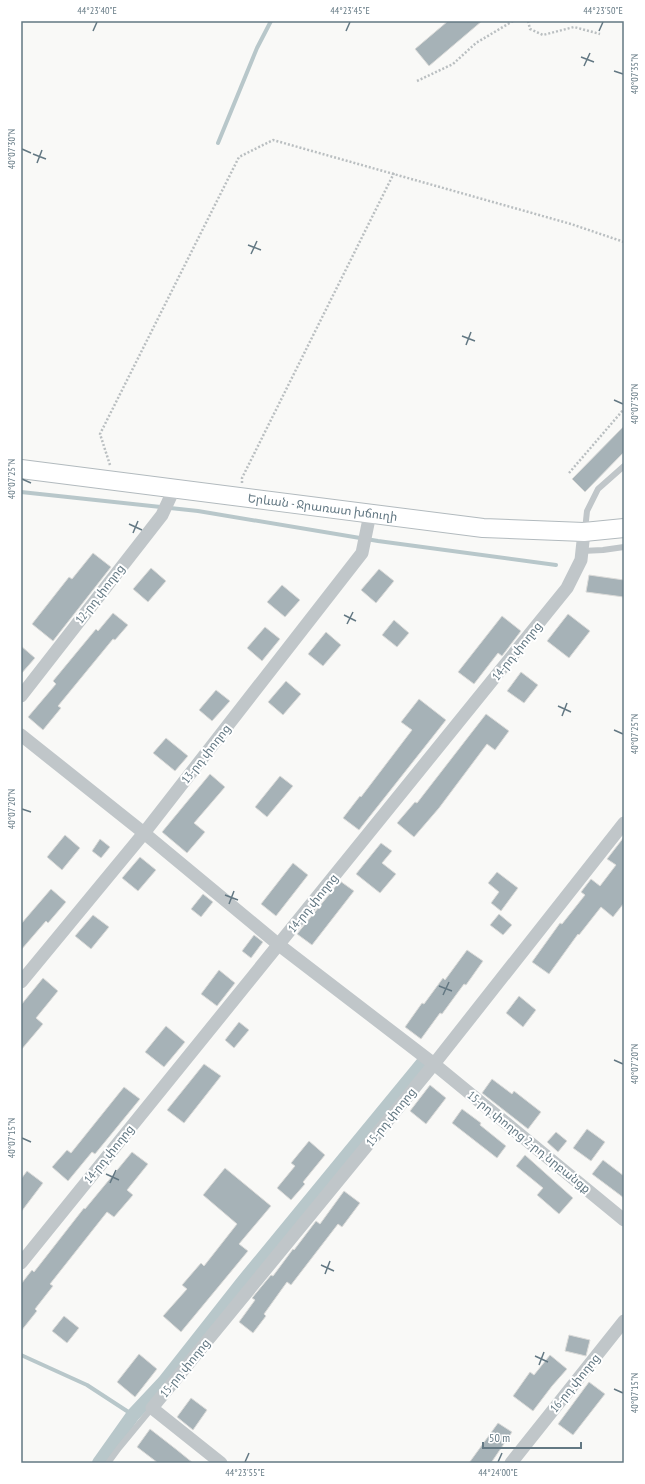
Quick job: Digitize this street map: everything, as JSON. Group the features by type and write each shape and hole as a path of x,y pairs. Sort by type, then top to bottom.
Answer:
{"main road":[{"name":"Երևան - Ջրառատ խճուղի","path":"21,469 113,481 172,492 240,497 483,528 584,532 624,528"}],"street":[{"name":"12-րդ փողոց","path":"21,696 162,515 172,492"},
{"name":"13-րդ փողոց","path":"21,982 144,833 362,553 370,514"},
{"name":"14-րդ փողոց","path":"21,1263 567,588 581,560 584,532"},
{"name":"15-րդ փողոց 2-րդ նրբանցք","path":"21,735 144,833 279,945 434,1064 624,1220"},
{"name":"15-րդ փողոց","path":"152,1408 434,1064 624,823"},
{"name":"16-րդ փողոց","path":"511,1463 624,1321"},
{"path":"152,1408 221,1463"}],"lane":[{"path":"584,532 587,511 598,489 624,466"},
{"path":"582,551 624,547"},
{"path":"108,1463 152,1408"}],"path":[{"path":"416,81 452,64 476,43 512,21"},
{"path":"528,21 530,29 543,35 574,27 600,34"},
{"path":"113,481 109,462 100,434 239,157 273,140 564,222 624,242"},
{"path":"240,497 242,478 394,173"},
{"path":"569,473 624,409"}],"building":[{"path":"448,21 482,21 429,66 415,49"},
{"path":"624,426 624,452 585,492 572,479"},
{"path":"93,553 111,567 53,641 32,624 69,577 72,579"},
{"path":"151,568 166,581 148,602 133,589"},
{"path":"379,569 394,581 376,603 361,590"},
{"path":"589,575 624,580 624,597 586,592"},
{"path":"282,585 300,600 285,617 267,602"},
{"path":"113,613 128,625 115,640 113,639 58,706 61,708 43,730 28,717 56,684 53,681 96,629 98,631"},
{"path":"568,614 590,631 569,658 547,641"},
{"path":"502,616 521,631 502,656 498,653 474,684 458,672"},
{"path":"394,620 409,633 397,647 382,635"},
{"path":"265,627 280,639 262,661 247,648"},
{"path":"326,632 341,645 323,666 308,654"},
{"path":"21,646 35,658 21,674"},
{"path":"521,672 538,685 524,703 507,691"},
{"path":"286,681 301,694 283,715 268,702"},
{"path":"216,690 230,701 212,721 199,710"},
{"path":"419,699 446,720 359,830 343,818 360,796 361,797 412,730 401,722"},
{"path":"486,714 509,731 495,750 487,744 439,808 414,837 397,823 415,802 417,803"},
{"path":"166,738 188,756 175,771 153,753"},
{"path":"210,774 225,787 194,823 205,832 187,853 162,832"},
{"path":"280,776 293,786 267,817 255,807"},
{"path":"65,835 80,848 62,870 47,857"},
{"path":"624,837 624,903 613,917 601,907 579,935 578,934 549,974 532,962 560,923 562,924 585,895 581,892 591,879 600,886 616,865 607,859"},
{"path":"100,839 110,847 101,858 92,851"},
{"path":"381,843 392,851 382,863 396,874 380,893 356,874"},
{"path":"140,857 156,870 138,891 122,878"},
{"path":"293,863 308,875 276,916 261,904"},
{"path":"497,872 518,888 501,911 491,903 499,892 488,883"},
{"path":"340,881 354,891 312,945 297,934"},
{"path":"51,889 66,902 48,923 46,921 21,950 21,924"},
{"path":"203,894 213,902 201,917 191,909"},
{"path":"499,914 512,925 503,935 490,925"},
{"path":"93,915 109,927 91,949 75,936"},
{"path":"254,935 263,942 251,958 242,951"},
{"path":"467,950 483,961 466,985 464,984 421,1039 405,1027 422,1003 424,1004 443,978 445,980"},
{"path":"219,970 235,983 217,1006 201,994"},
{"path":"43,978 58,991 36,1018 43,1024 21,1050 21,1005"},
{"path":"519,996 536,1010 523,1027 506,1013"},
{"path":"239,1022 249,1030 234,1048 225,1040"},
{"path":"166,1026 185,1042 164,1067 145,1052"},
{"path":"204,1064 221,1076 184,1123 167,1110"},
{"path":"492,1079 512,1094 514,1091 541,1112 528,1129 482,1093"},
{"path":"430,1085 446,1098 426,1124 410,1111"},
{"path":"124,1087 140,1099 95,1154 92,1152 68,1181 52,1167 67,1150 71,1153"},
{"path":"462,1109 481,1123 480,1125 506,1146 497,1158 452,1123"},
{"path":"587,1129 605,1142 591,1161 573,1148"},
{"path":"556,1132 567,1141 558,1152 547,1142"},
{"path":"309,1141 325,1155 303,1182 305,1184 291,1200 277,1188 295,1166 291,1163"},
{"path":"132,1152 148,1164 127,1190 133,1195 114,1217 107,1212 50,1284 53,1286 35,1309 37,1311 21,1331 21,1284 32,1270 34,1272 84,1208 85,1209"},
{"path":"525,1155 573,1198 559,1214 537,1195 543,1188 516,1166"},
{"path":"603,1160 624,1176 624,1198 592,1174"},
{"path":"225,1168 271,1206 239,1244 248,1251 181,1332 163,1316 187,1289 182,1285 201,1263 204,1266 237,1224 203,1195"},
{"path":"27,1171 43,1183 21,1212 21,1179"},
{"path":"344,1191 360,1203 342,1227 338,1224 291,1285 287,1282 264,1314 266,1316 253,1333 239,1322 255,1300 252,1298 271,1275 273,1276 316,1221 320,1224"},
{"path":"64,1316 79,1328 67,1343 52,1331"},
{"path":"569,1335 590,1340 586,1356 565,1351"},
{"path":"139,1354 157,1369 135,1397 117,1382"},
{"path":"550,1355 567,1369 533,1411 513,1396 530,1372 534,1375"},
{"path":"589,1382 605,1394 573,1435 558,1424"},
{"path":"191,1398 207,1410 193,1430 177,1417"},
{"path":"498,1423 512,1432 491,1463 469,1463"},
{"path":"150,1429 193,1463 158,1463 137,1447"}],"waterway":[{"path":"218,143 257,48 271,21"},
{"path":"21,492 198,511 378,541 556,565"},
{"path":"99,1463 133,1415 164,1382 242,1283 422,1064"},
{"path":"21,1355 87,1385 133,1415"}]}
